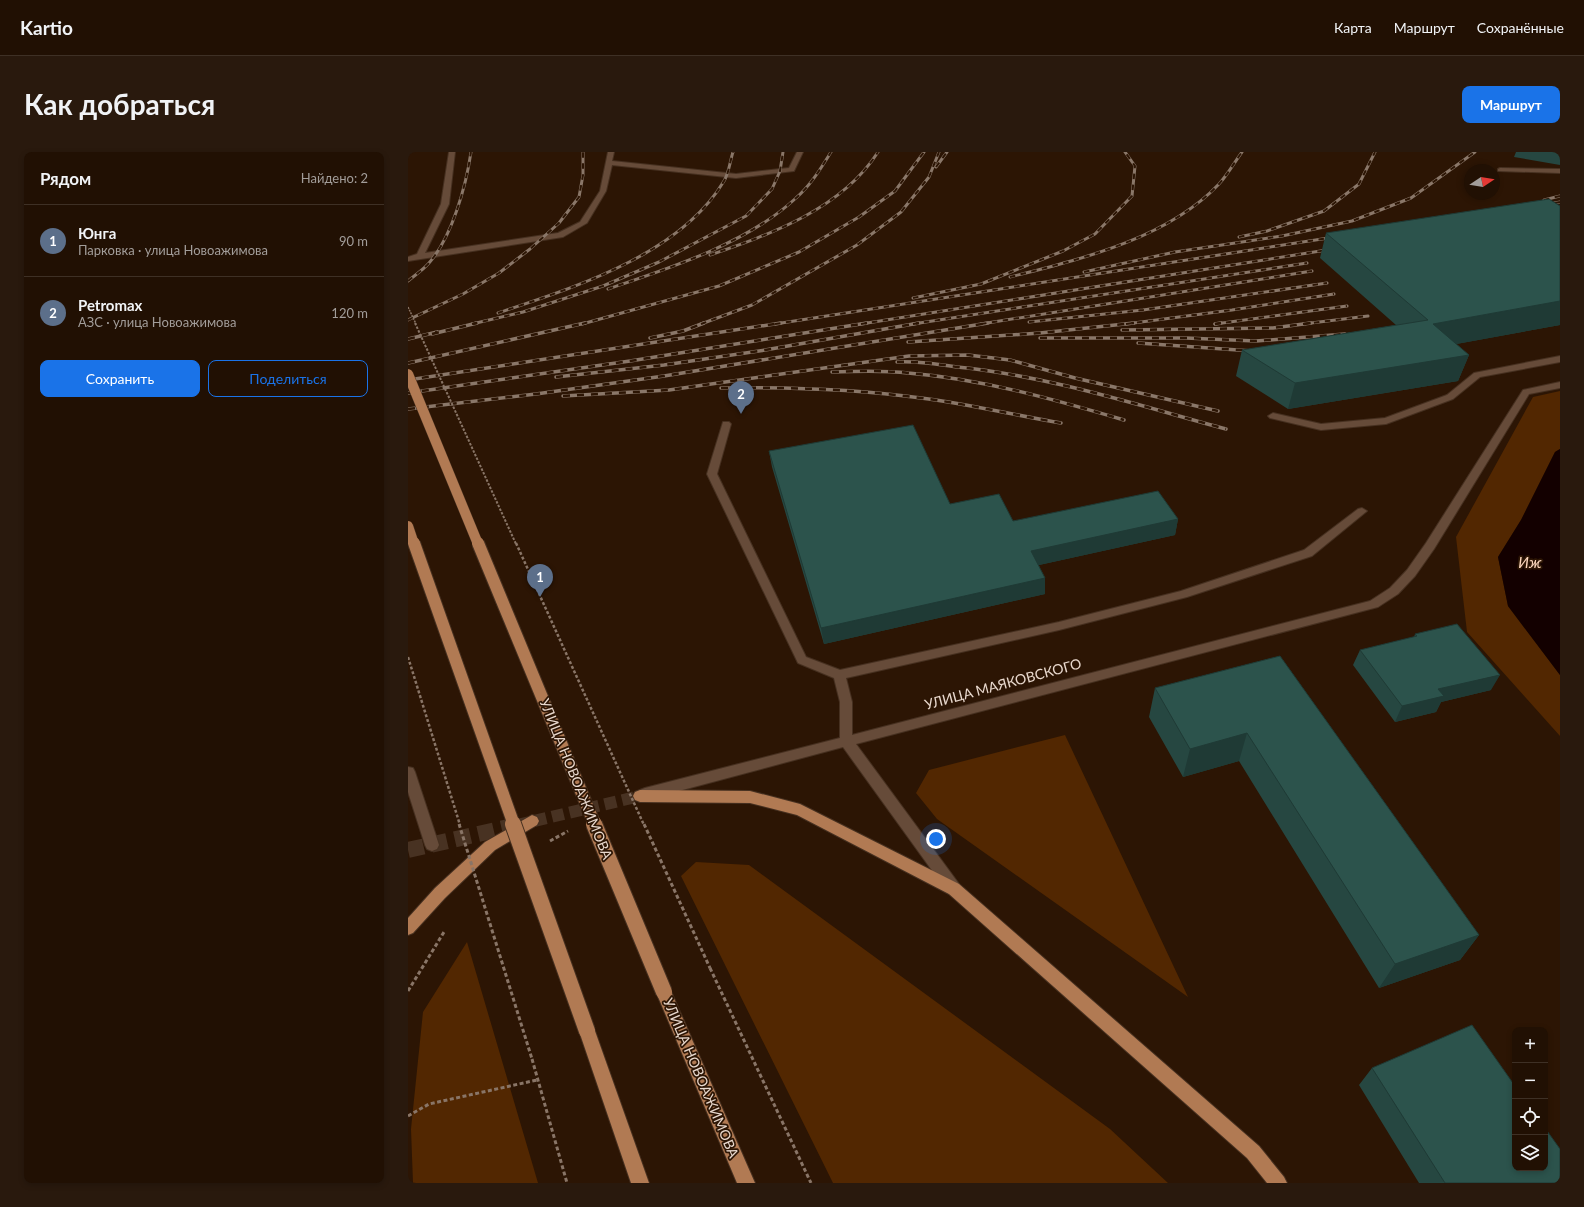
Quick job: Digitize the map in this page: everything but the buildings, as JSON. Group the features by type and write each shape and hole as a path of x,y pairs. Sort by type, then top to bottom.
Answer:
{"main road":[{"name":"УЛИЦА НОВОАЖИМОВА","path":"408,374 664,992 746,1183"},
{"path":"408,526 640,1183"},
{"path":"640,796 750,797 800,810 954,889 1252,1152 1278,1183"},
{"path":"408,928 440,893 490,846 532,821"}],"street":[{"path":"420,256 444,204 452,152"},
{"path":"408,259 560,235 583,223 603,191 611,152"},
{"path":"609,163 736,176 792,170 800,152"},
{"path":"1500,170 1560,171"},
{"path":"1273,416 1321,427 1386,421 1450,398 1478,375 1560,359"},
{"name":"УЛИЦА МАЯКОВСКОГО","path":"640,796 1374,604 1394,591 1415,567 1430,546 1526,392 1560,385"},
{"path":"726,424 712,474 802,660 840,675 1059,626 1183,594 1308,554 1362,511"},
{"path":"840,675 846,702 846,741 954,889"},
{"path":"408,772 432,845"}],"path":[{"path":"408,307 710,968 811,1183"},
{"path":"408,657 532,1060 536,1080 567,1183"},
{"path":"547,843 572,828"},
{"path":"475,896 485,886"},
{"path":"408,991 445,930"},
{"path":"408,1116 430,1104 536,1080"}],"shaded area":[{"path":"1560,391 1560,449 1555,452 1521,520 1498,557 1508,606 1560,675 1560,736 1467,632 1456,537 1533,397"},
{"path":"1065,735 1188,997 937,819 916,793 929,770"},
{"path":"696,862 749,865 1110,1129 1168,1183 833,1183 681,876"},
{"path":"467,942 538,1183 413,1183 411,1129 423,1012"}],"water":[{"name":"Иж","path":"1560,449 1560,675 1508,606 1498,557 1521,520 1555,452"}],"tunnel":[{"path":"517,825 640,796"},
{"path":"408,850 522,824"}],"railway":[{"path":"408,281 429,263 445,239 462,195 471,152"},
{"path":"408,320 463,294 499,273 530,249 559,223 579,197 583,175 583,152"},
{"path":"498,313 560,292 623,265 653,248 681,229 705,207 724,181 733,152"},
{"path":"472,324 523,312 603,286 659,262 746,216 772,189 780,171 783,152"},
{"path":"608,289 682,263 732,241 755,228 777,214 796,198 806,188 831,152"},
{"path":"710,255 780,228 825,204 845,189 863,172 878,152"},
{"path":"582,324 719,286 799,252 859,217 895,191 924,152"},
{"path":"701,324 752,305 857,245 901,212 929,177 939,152"},
{"path":"936,167 947,152"},
{"path":"913,298 981,284 1063,251 1095,234 1132,196 1135,166 1125,152"},
{"path":"1010,277 1094,254 1149,233 1198,203 1219,184 1242,152"},
{"path":"1239,237 1267,231 1324,211 1359,184 1375,152"},
{"path":"1084,272 1175,252 1282,236 1352,221 1411,198 1475,152"},
{"path":"1544,200 1560,196"},
{"path":"1544,205 1560,202"},
{"path":"775,324 1335,237"},
{"path":"861,324 1333,249"},
{"path":"916,324 1307,263"},
{"path":"981,324 1312,271"},
{"path":"1029,322 1143,310 1327,283"},
{"path":"1132,323 1232,310 1334,294"},
{"path":"1221,323 1215,324 1347,306"},
{"path":"1309,323 1368,316"},
{"path":"432,334 477,323"},
{"path":"408,363 585,323"},
{"path":"650,338 683,331 704,323"},
{"path":"408,380 781,323"},
{"path":"408,393 630,361 867,323"},
{"path":"408,409 536,394 664,376 988,323"},
{"path":"908,342 1040,333 1132,323"},
{"path":"1126,324 1132,323"},
{"path":"1122,330 1273,328 1309,323"},
{"path":"1303,324 1309,323"},
{"path":"556,377 664,365 765,350 916,324"},
{"path":"408,339 437,332"},
{"path":"1040,338 1186,338 1256,341 1345,334"},
{"path":"1138,343 1252,351"},
{"path":"563,396 669,390 909,356 968,355 1010,360 1075,378 1218,411"},
{"path":"897,362 934,364 1025,377 1093,392 1226,429"},
{"path":"832,372 889,371 963,380 1044,397 1124,420"},
{"path":"721,388 821,389 871,392 956,403 1061,423"}],"place":[{"name":"Petromax","path":"741,414"},
{"name":"Юнга","path":"540,597"}]}
